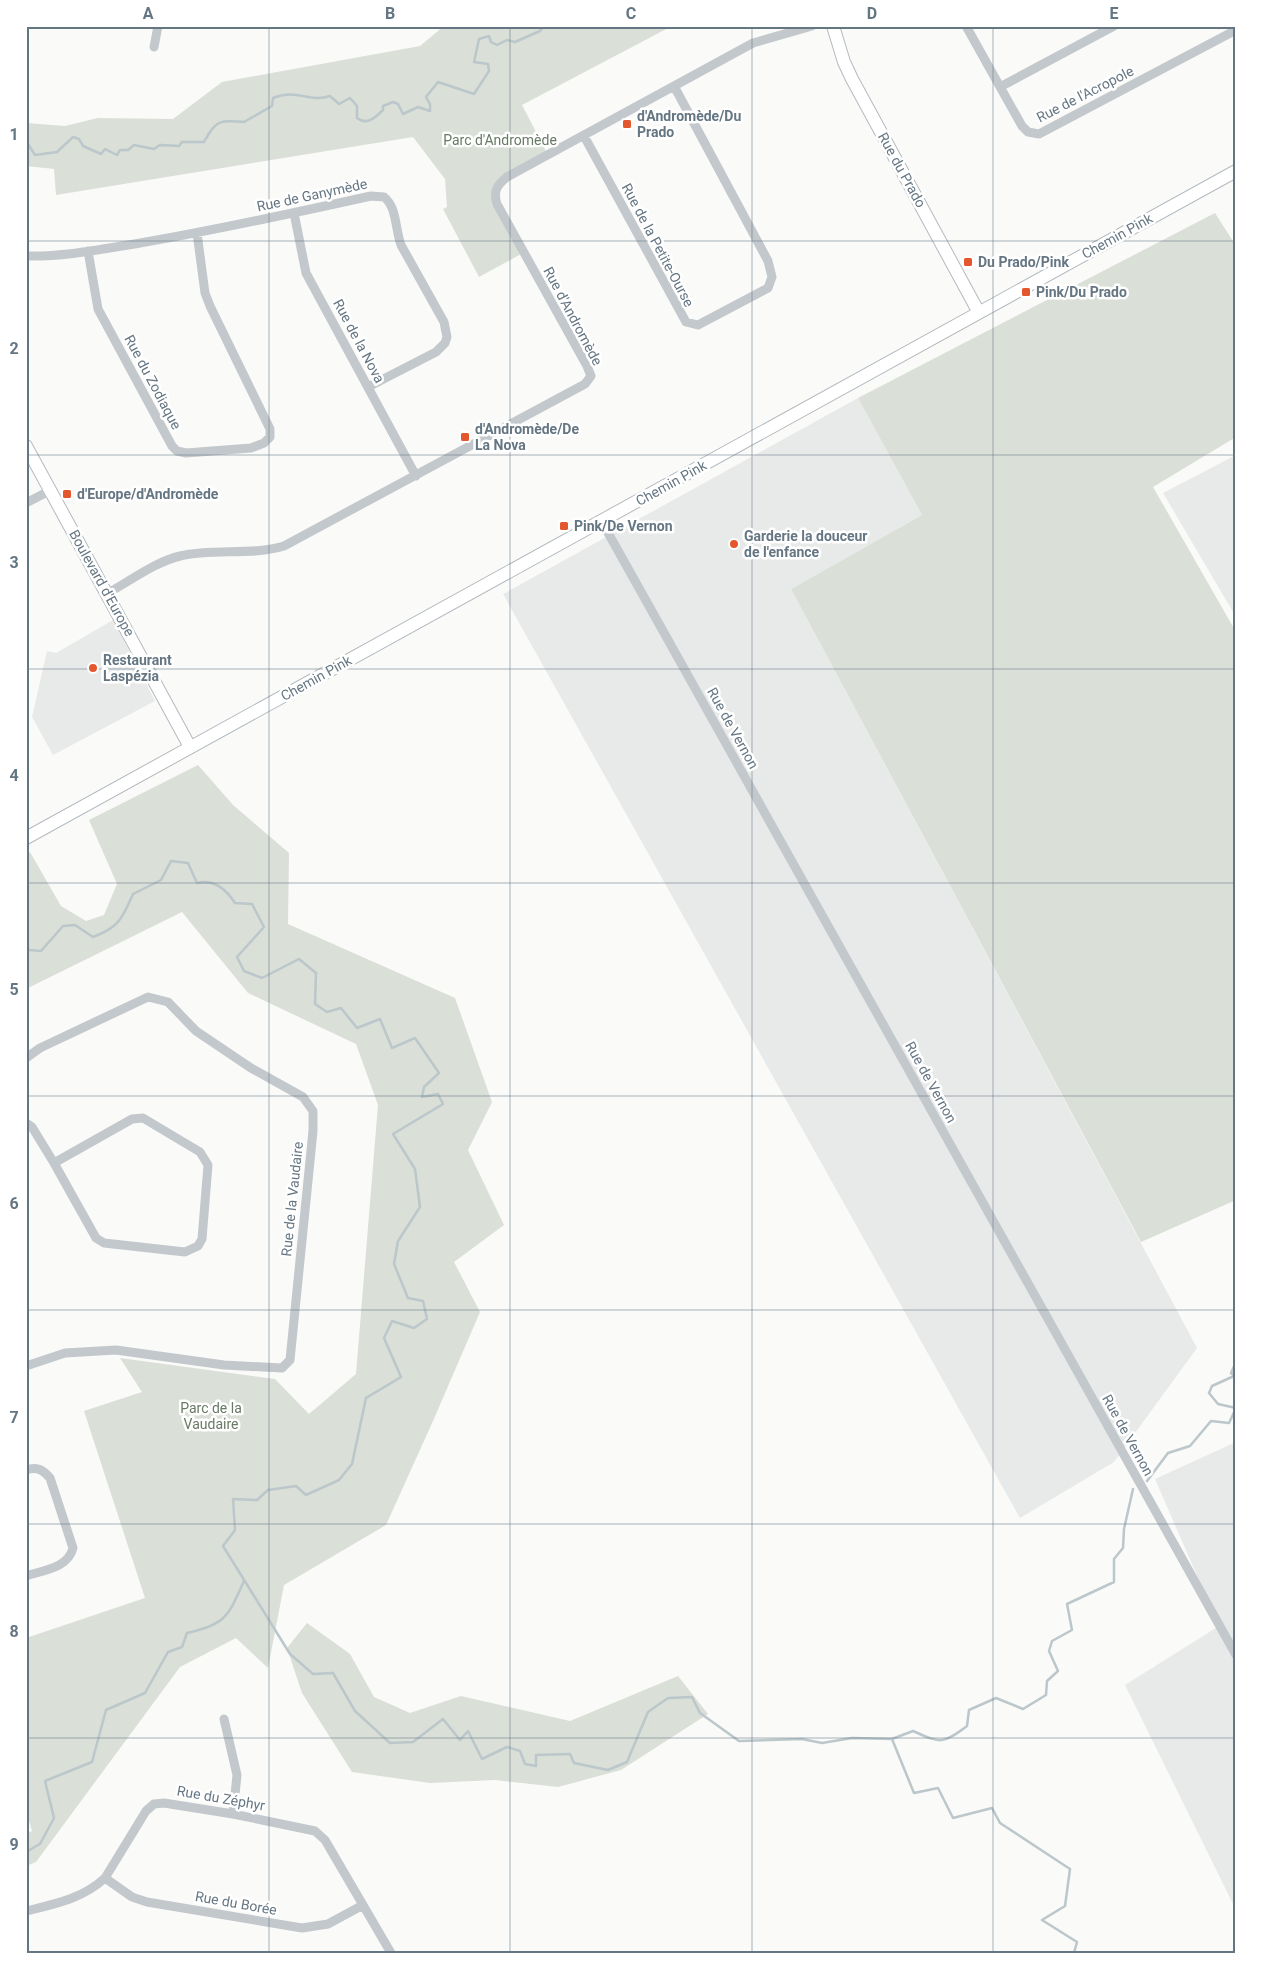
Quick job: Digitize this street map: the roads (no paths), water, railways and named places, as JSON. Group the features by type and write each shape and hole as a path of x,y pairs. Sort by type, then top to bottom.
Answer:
{"main road":[{"name":"Rue du Prado","path":"832,26 852,79 978,311"},
{"name":"Chemin Pink","path":"26,838 602,522 978,311 1236,171"},
{"name":"Boulevard d'Europe","path":"26,446 108,593 190,747"}],"street":[{"path":"154,47 158,26"},
{"name":"Rue d'Andromède","path":"108,593 166,561 181,556 266,550 284,546 585,384 590,376 587,366 523,253 495,197 497,186 507,177 760,40 812,26"},
{"name":"Rue de l'Acropole","path":"966,26 1022,126 1028,132 1039,134 1236,30"},
{"path":"1000,87 1114,26"},
{"name":"Rue de la Petite-Ourse","path":"584,136 686,322 698,325 768,288 772,277 768,261 674,86"},
{"name":"Rue de Ganymède","path":"26,256 49,257 88,251 196,233 371,196 384,197 391,206 401,244 447,329 447,337 441,348 368,387"},
{"name":"Rue de la Nova","path":"294,213 306,273 416,476"},
{"name":"Rue du Zodiaque","path":"88,251 98,309 172,446 177,451 186,453 258,446 270,437 270,429 205,293 196,233"},
{"path":"26,502 51,490"},
{"name":"Rue de Vernon","path":"602,522 1236,1655"},
{"name":"Rue de la Vaudaire","path":"26,1058 40,1048 148,997 162,1000 168,1002 196,1031 251,1068 303,1097 313,1111 313,1131 290,1360 282,1368 224,1365 116,1350 65,1353 26,1366"},
{"path":"26,1123 32,1127 54,1163 96,1238 104,1243 185,1252 198,1246 202,1239 208,1165 200,1152 143,1118 132,1118 54,1163"},
{"path":"26,1470 33,1468 43,1470 50,1478 73,1548 71,1557 66,1562 26,1576"},
{"path":"224,1719 237,1775 233,1814"},
{"name":"Rue du Zéphyr","path":"26,1911 79,1896 105,1878 146,1810 154,1804 164,1803 233,1814 315,1831 325,1840 391,1953"},
{"name":"Rue du Borée","path":"105,1878 132,1897 148,1902 302,1928 328,1924 363,1905"}],"waterway":[{"path":"26,141 35,155 57,152 73,137 79,139 83,146 101,154 105,149 117,155 120,150 128,150 134,145 154,149 160,145 179,146 182,142 204,142 219,123 227,121 244,122 272,106 273,98 289,94 315,98 330,96 339,104 350,98 357,106 357,118 364,121 374,118 383,110 383,106 393,102 398,104 403,114 418,107 430,111 430,104 426,97 438,82 474,94 489,71 488,64 474,62 479,39 489,36 491,42 497,45 507,40 515,42 540,31 544,26"},
{"path":"26,945 29,950 41,951 63,926 75,925 93,937 109,930 119,921 133,894 161,880 171,861 188,863 197,883 209,882 224,889 235,903 252,904 264,927 237,957 244,971 262,978 299,959 316,973 315,1004 327,1012 341,1008 357,1028 380,1019 392,1048 415,1038 439,1073 424,1087 422,1097 438,1094 443,1104 393,1134 415,1169 420,1207 398,1241 394,1264 408,1298 423,1301 427,1319 414,1328 392,1321 384,1338 401,1377 366,1398 352,1464 339,1480 306,1495 296,1486 268,1490 257,1500 233,1499 235,1530 223,1546 290,1654 313,1674 333,1673 355,1711 390,1743 413,1742 443,1719 460,1740 468,1731 482,1759 507,1747 520,1751 525,1764 536,1766 536,1755 570,1754 574,1763 608,1770 627,1762 648,1712 668,1698 692,1697 700,1713 739,1741 802,1739 822,1743 852,1738 892,1739 913,1731 935,1740 946,1739 967,1726 969,1710 996,1698 1023,1709 1046,1695 1047,1681 1058,1671 1049,1651 1052,1641 1072,1630 1067,1604 1114,1582 1114,1559 1123,1548 1124,1529 1133,1489"},
{"path":"1236,1327 1236,1333"},
{"path":"1236,1362 1231,1373 1234,1376 1212,1386 1209,1393 1218,1404 1236,1408"},
{"path":"1147,1481 1168,1453 1190,1446 1211,1421 1229,1423 1236,1408"},
{"path":"26,1852 40,1844 54,1818 45,1781 92,1762 106,1710 145,1693 168,1652 182,1647 187,1633 211,1626 224,1617 234,1603 244,1581"},
{"path":"892,1739 914,1793 938,1788 953,1818 992,1808 1000,1823 1070,1869 1065,1906 1042,1920 1077,1942 1074,1953"}],"place":[{"name":"d'Andromède/Du Prado","path":"627,124"},
{"name":"Du Prado/Pink","path":"968,262"},
{"name":"Pink/Du Prado","path":"1026,292"},
{"name":"d'Andromède/De La Nova","path":"465,437"},
{"name":"d'Europe/d'Andromède","path":"67,494"},
{"name":"Pink/De Vernon","path":"564,526"},
{"name":"Garderie la douceur de l'enfance","path":"734,544"},
{"name":"Restaurant Laspézia","path":"93,668"}],"park label":[{"name":"Parc d'Andromède","path":"500,140"},
{"name":"Parc de la Vaudaire","path":"211,1416"}]}
